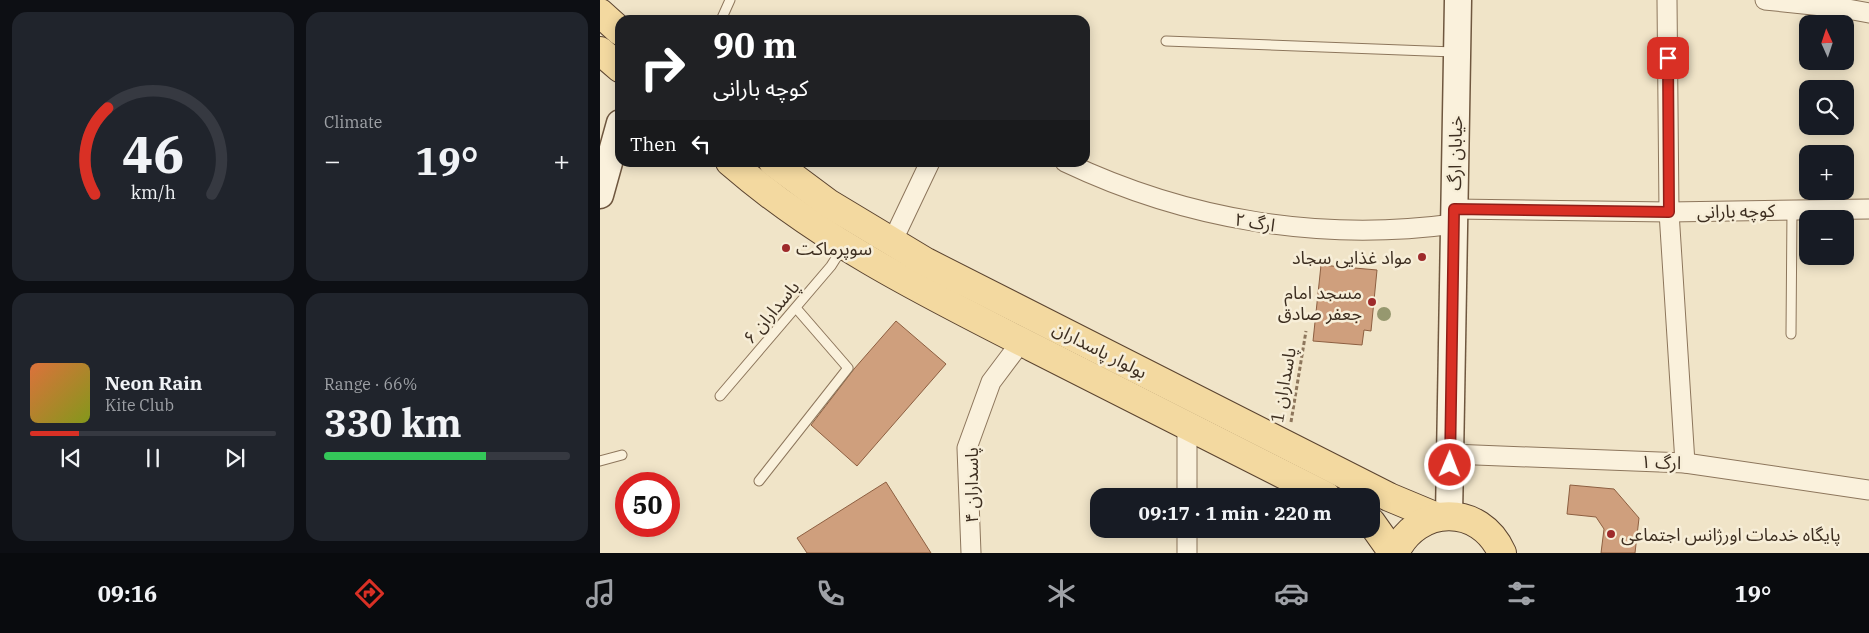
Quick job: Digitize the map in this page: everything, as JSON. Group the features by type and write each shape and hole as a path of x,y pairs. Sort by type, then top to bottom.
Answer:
{"main road":[{"name":"خیابان ارگ","path":"1443,517 1451,454 1458,0"},
{"path":"600,13 615,26"},
{"path":"600,51 615,64"},
{"path":"600,195 615,141"},
{"name":"بولوار پاسداران","path":"736,167 765,192 843,247 913,287 1310,488"},
{"name":"بولوار پاسداران","path":"780,167 828,203 935,266 1389,497 1443,517 1461,517 1483,528 1492,536 1502,553"},
{"path":"1380,534 1394,553 1406,534 1415,526 1443,517"}],"street":[{"path":"1667,0 1669,212 1685,463"},
{"path":"1765,0 1843,4 1869,13"},
{"path":"892,242 928,167"},
{"name":"ارگ ۲","path":"1077,167 1152,198 1220,216 1289,227 1359,231 1394,230 1454,217"},
{"name":"کوچه بارانی","path":"1454,217 1869,209"},
{"name":"پاسداران ۴","path":"971,553 967,448 991,382 1022,342"},
{"path":"1187,426 1187,488"},
{"name":"ارگ ۱","path":"1451,454 1685,463 1869,490"},
{"path":"1187,538 1187,553"}],"lane":[{"path":"723,15 730,0"},
{"path":"1166,41 1457,52"},
{"path":"1791,334 1792,210"},
{"name":"پاسداران ۶","path":"720,396 831,266 843,247"},
{"path":"760,482 848,368 796,308"},
{"path":"600,461 622,455"}],"path":[{"name":"پاسداران 1","path":"1287,445 1306,331"}],"building":[{"path":"1321,265 1377,270 1371,331 1364,330 1362,345 1313,341"},
{"path":"896,321 946,364 857,466 811,425 854,369"},
{"path":"886,482 931,553 807,553 797,538"},
{"path":"1570,485 1614,489 1639,518 1635,553 1601,553 1604,529 1596,517 1567,514"}],"place":[{"name":"سوپرماکت","path":"786,248"},
{"name":"مواد غذایی سجاد","path":"1422,257"},
{"name":"مسجد امام جعفر صادق","path":"1372,302"},
{"name":"پایگاه خدمات اورژانس اجتماعی","path":"1611,534"}],"route":[{"path":"1450,465 1454,209 1669,212 1668,58"}]}
